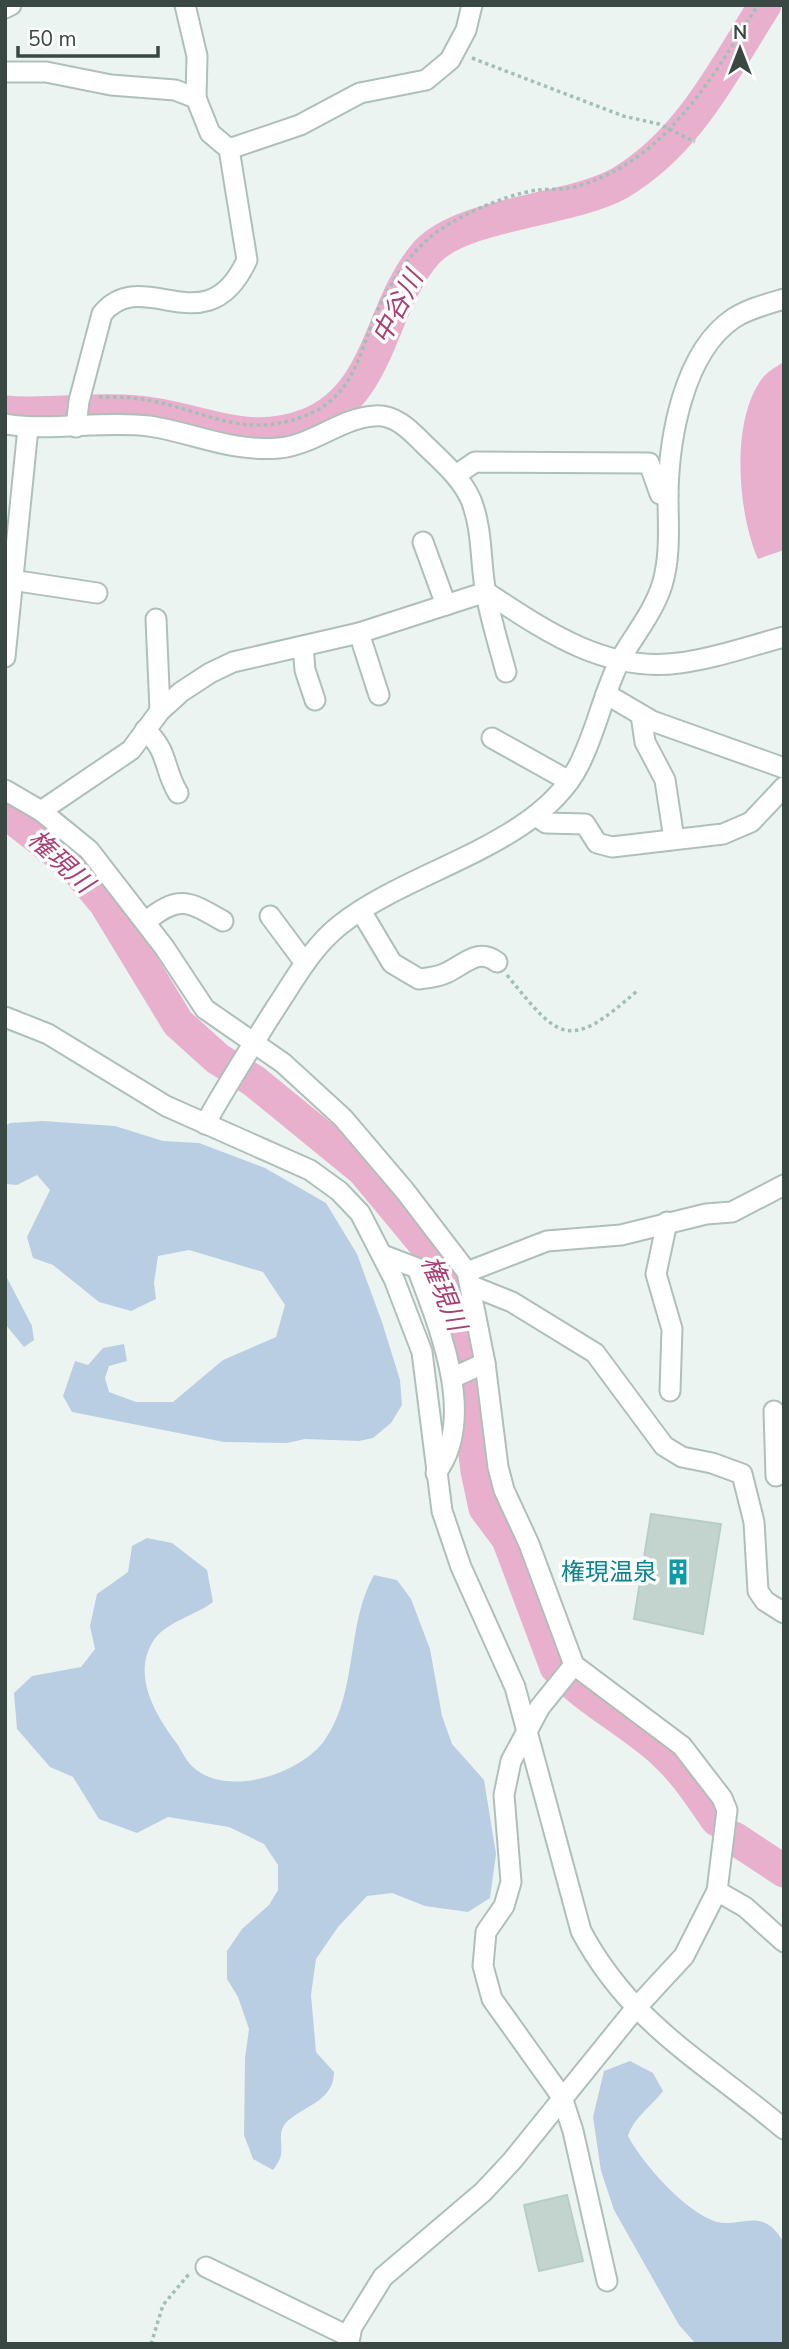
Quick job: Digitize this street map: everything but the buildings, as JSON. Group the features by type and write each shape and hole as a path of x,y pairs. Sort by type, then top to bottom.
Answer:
{"street":[{"path":"5,8 11,5"},
{"path":"78,411 102,314 110,304 131,295 175,303 209,301 220,296 242,273 247,260 247,244 229,149 210,133 196,98 197,56 185,5"},
{"path":"229,149 300,125 360,93 426,80 438,72 455,53 466,30 472,5"},
{"path":"5,72 46,72 111,85 175,90 196,98"},
{"path":"205,1124 229,1082 320,942 361,911 536,816 561,794 591,741 620,661 654,605 663,584 668,562 668,495 673,431 683,396 705,351 733,318 784,299"},
{"path":"5,424 28,428 78,411 229,447 253,449 298,445 357,420 376,416 394,419 408,428 456,475 470,499 480,533 486,592 506,672"},
{"path":"5,657 8,580 28,428"},
{"path":"456,475 475,462 649,463 656,488 660,494 668,495"},
{"path":"423,542 446,605"},
{"path":"8,580 97,593"},
{"path":"41,811 131,750 160,711 181,692 209,673 233,662 359,634 486,592"},
{"path":"486,592 551,635 620,661 659,665 682,663 784,637"},
{"path":"156,619 160,711"},
{"path":"359,634 379,695"},
{"path":"303,646 305,670 315,700"},
{"path":"606,694 641,715 784,768"},
{"path":"641,715 645,742 665,780 674,839"},
{"path":"145,730 158,742 165,755 170,780 178,793"},
{"path":"492,738 569,781"},
{"path":"536,816 546,823 585,824 603,847 723,834 751,822 784,787"},
{"path":"5,790 41,811 89,850 145,922 205,1009 250,1049 310,1085 343,1118 405,1191 469,1279 595,1353 664,1446 682,1457 712,1463 742,1474 780,1477 774,1411"},
{"path":"145,922 167,905 178,902 219,912"},
{"path":"361,911 392,962 419,979 447,972 469,959 481,956 490,956 497,962"},
{"path":"270,916 305,963"},
{"path":"5,1017 48,1034 126,1084 205,1124 310,1170 339,1191 360,1213 383,1255 422,1352 442,1511 461,1567 514,1687 581,1931 598,1963 635,2009 662,2035 784,2129"},
{"path":"469,1279 547,1241 621,1235 667,1222 732,1212 784,1185"},
{"path":"667,1222 656,1274 671,1329 670,1391"},
{"path":"206,2267 349,2340 368,2298 383,2277 483,2192 542,2125 635,2009 684,1956 717,1891 727,1810 722,1798 682,1746 568,1673 528,1544 504,1490 468,1371 442,1333 417,1268 383,1255"},
{"path":"436,1473 446,1459 454,1396 468,1371 469,1279"},
{"path":"742,1474 754,1522 758,1591 765,1601 784,1613"},
{"path":"568,1673 527,1728 511,1761 504,1795 511,1882 504,1906 486,1932 483,1966 492,1999 562,2097 573,2132 607,2281"},
{"path":"717,1891 745,1907 784,1942"}],"path":[{"path":"78,411 148,400 207,418 255,426 299,418 317,411 345,387 377,313 398,275 426,240 453,220 536,190 574,187 627,164 672,131 758,5"},
{"path":"455,53 493,64 622,116 659,124 695,142"},
{"path":"497,962 542,1018 562,1031 584,1030 637,991"},
{"path":"151,2344 163,2305 186,2276 196,2268 206,2267"}],"shaded area":[{"path":"784,362 784,550 758,559 751,540 742,495 740,470 744,422 759,383"},
{"path":"43,1121 115,1126 163,1141 199,1143 265,1168 326,1203 357,1254 400,1380 402,1405 391,1423 373,1438 359,1441 305,1439 287,1443 224,1442 72,1412 63,1396 75,1361 88,1365 103,1348 124,1344 127,1361 109,1366 105,1378 109,1392 136,1402 173,1402 223,1360 276,1337 285,1305 263,1272 189,1250 158,1256 154,1283 156,1299 131,1311 99,1302 53,1265 33,1258 27,1237 50,1190 37,1175 17,1185 5,1184 5,1126 10,1123"},
{"path":"5,1274 32,1326 34,1340 24,1347 5,1324"},
{"path":"147,1538 172,1543 207,1570 213,1602 172,1624 157,1636 147,1656 145,1670 146,1683 155,1710 193,1767 208,1776 225,1781 244,1781 283,1771 315,1751 336,1720 343,1700 359,1615 374,1575 397,1580 411,1599 430,1649 442,1716 452,1744 484,1780 496,1854 490,1898 468,1912 425,1906 392,1893 367,1896 338,1927 316,1959 311,1995 316,2052 334,2072 333,2081 325,2095 290,2119 283,2127 280,2157 273,2170 253,2159 244,2135 245,2058 249,2029 238,1997 227,1979 227,1951 242,1929 269,1905 278,1890 278,1865 264,1844 229,1827 168,1817 137,1833 99,1819 73,1777 50,1767 17,1729 14,1693 32,1676 81,1667 95,1649 90,1626 97,1594 128,1572 132,1546"},
{"path":"630,2061 653,2073 663,2091 639,2118 628,2136 654,2173 679,2198 705,2217 726,2223 760,2221 776,2231 784,2243 784,2344 696,2344 679,2325 614,2210 601,2171 593,2117 604,2071"}],"waterway":[{"name":"中谷川","path":"5,412 137,412 242,433 263,434 284,432 307,425 332,411 351,393 377,348 398,298 427,252 444,239 465,229 599,192 620,183 644,166 666,147 703,103 765,5"},
{"name":"権現川","path":"5,812 74,866 105,903 178,1023 218,1059 254,1081 363,1170 427,1247 439,1268 466,1350 473,1383 472,1431 485,1508 508,1539 556,1667 581,1690 663,1752 685,1776 717,1820"},
{"name":"権現川","path":"734,1838 784,1871"}],"place":[{"name":"権現温泉","path":"678,1572"}]}
